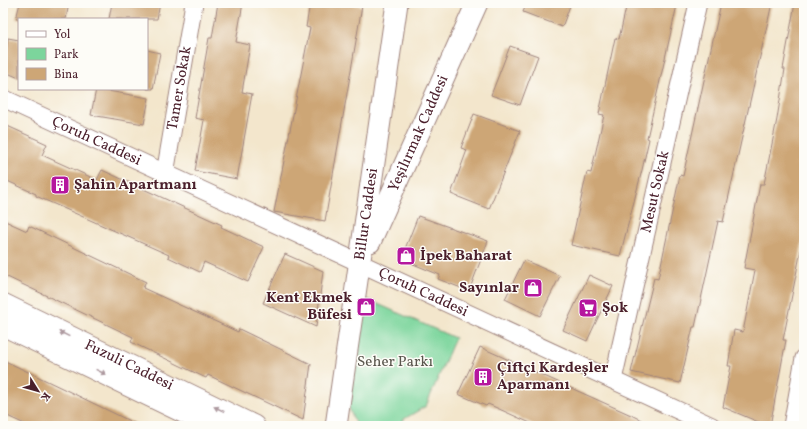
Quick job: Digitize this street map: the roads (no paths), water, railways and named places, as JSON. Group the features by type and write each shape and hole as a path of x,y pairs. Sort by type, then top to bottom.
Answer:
{"street":[{"name":"Tamer Sokak","path":"165,174 194,3"},
{"name":"Billur Caddesi","path":"336,426 397,3"},
{"name":"Yeşilırmak Caddesi","path":"360,264 477,3"},
{"name":"Mesut Sokak","path":"613,380 698,3"},
{"name":"Çoruh Caddesi","path":"3,98 712,426"},
{"name":"Fuzuli Caddesi","path":"3,304 254,426"},
{"name":"Fuzuli Caddesi","path":"3,325 212,426"},
{"path":"792,426 804,358"}],"place":[{"name":"Şahin Apartmanı","path":"60,185"},
{"name":"İpek Baharat","path":"406,256"},
{"name":"Sayınlar","path":"533,288"},
{"name":"Kent Ekmek Büfesi","path":"366,307"},
{"name":"Şok","path":"588,308"},
{"name":"Çiftçi Kardeşler Aparmanı","path":"483,377"}],"park label":[{"name":"Seher Parkı","path":"395,362"}]}
